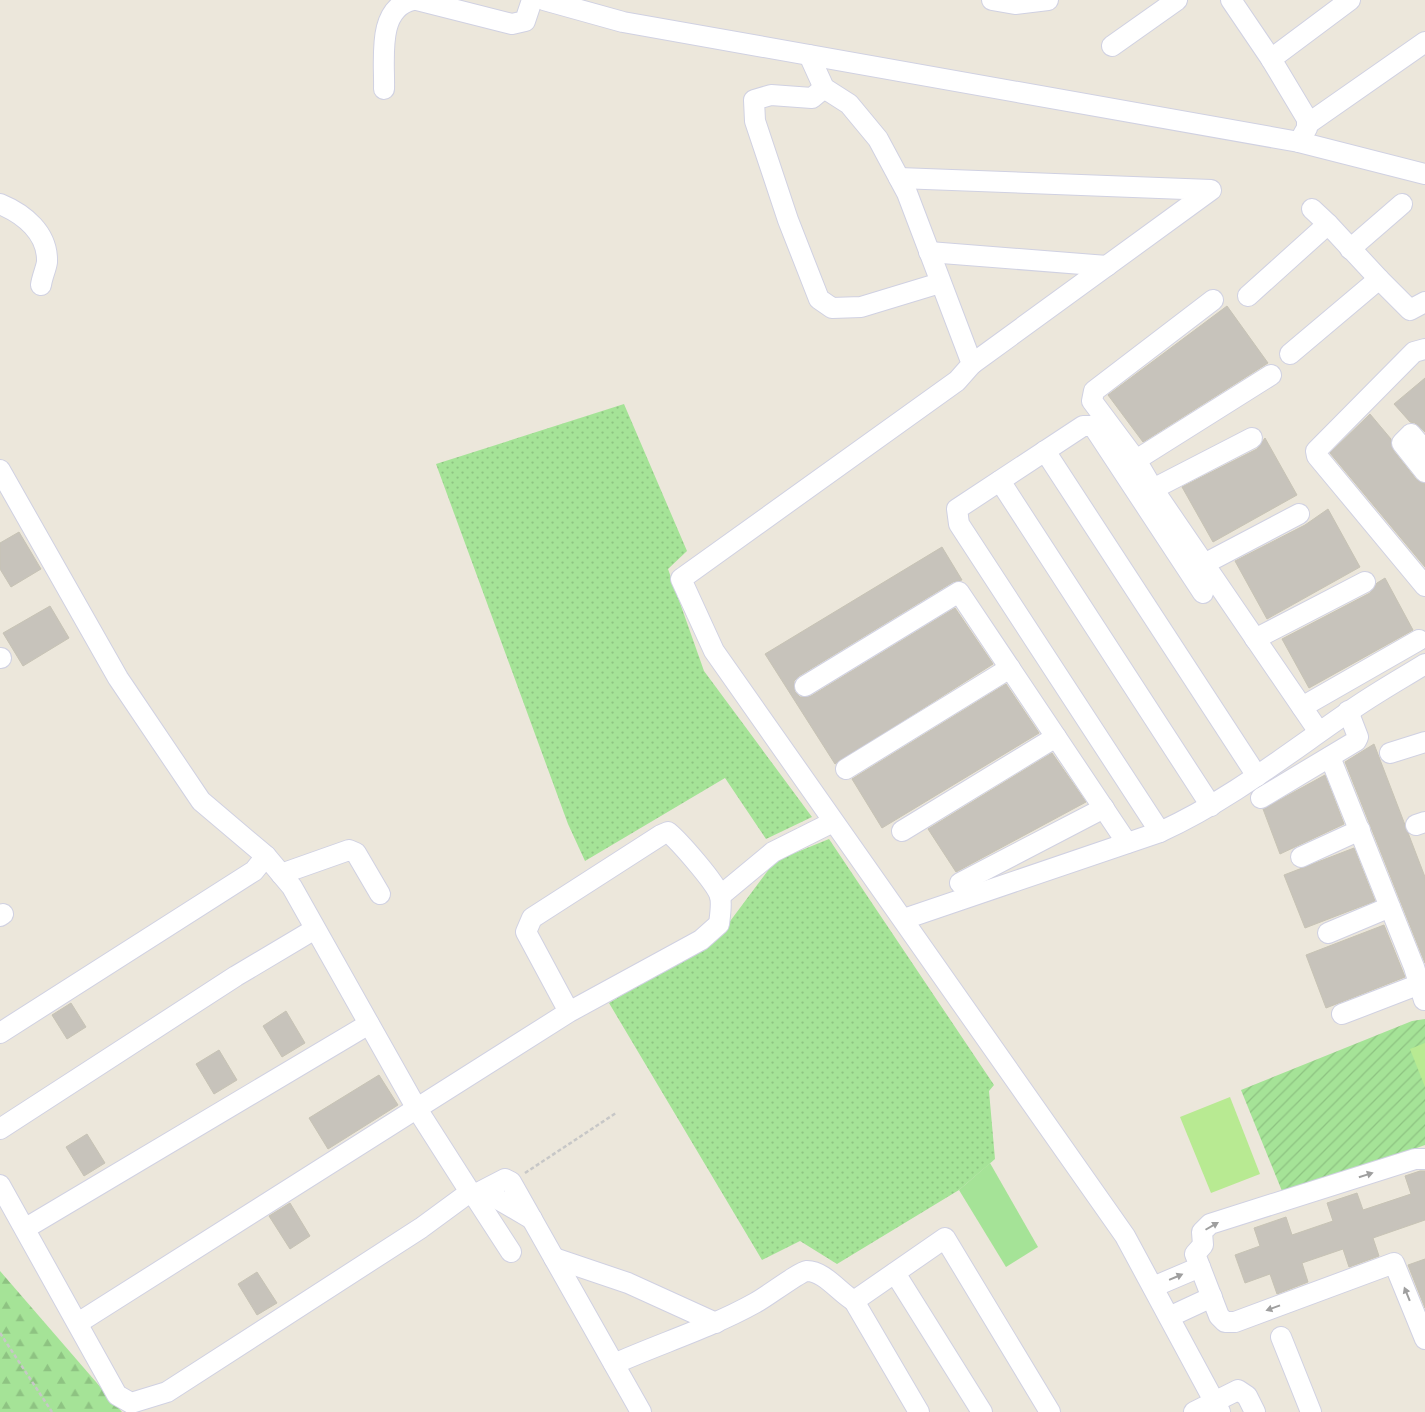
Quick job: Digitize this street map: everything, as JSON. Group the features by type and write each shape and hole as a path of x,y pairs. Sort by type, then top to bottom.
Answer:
{"street":[{"path":"384,89 385,47 388,22 396,8 413,0"},
{"path":"417,0 512,24 525,20 532,0"},
{"path":"544,0 623,22 1299,142 1425,174"},
{"path":"992,0 1014,2 1048,0"},
{"path":"1112,46 1176,0"},
{"path":"1231,0 1271,59 1308,123"},
{"path":"1271,59 1350,0"},
{"path":"1299,142 1308,123 1425,42"},
{"path":"809,55 824,88 849,104 878,139 899,178 907,194 972,364"},
{"path":"824,88 812,98 771,95 754,100 755,121 788,220 819,298 832,308 861,307 940,283"},
{"path":"899,178 1212,190 972,364 957,381 681,579 714,651 1125,1236 1217,1406"},
{"path":"0,204 30,221 42,239 47,261 41,285"},
{"path":"1350,249 1402,204"},
{"path":"1312,209 1410,310 1425,302"},
{"path":"1248,296 1328,224"},
{"path":"929,252 1107,266"},
{"path":"1290,354 1379,279"},
{"path":"1213,300 1094,392 1092,401 1136,460 1153,489 1319,732"},
{"path":"1425,349 1414,352 1316,451 1317,456 1425,586"},
{"path":"1136,460 1271,375"},
{"path":"1160,832 959,524 957,509 1082,426 1093,426 1202,594"},
{"path":"1425,451 1412,434 1402,443 1425,472"},
{"path":"1153,489 1252,438"},
{"path":"1046,451 1258,776"},
{"path":"0,470 118,678 201,801 266,856 292,887 417,1109 476,1192 511,1252"},
{"path":"1000,481 1211,806"},
{"path":"1204,564 1299,514"},
{"path":"1256,639 1366,582"},
{"path":"805,686 960,592 1127,843"},
{"path":"1302,707 1419,640"},
{"path":"904,919 1160,832 1211,806 1258,776 1348,711 1425,664"},
{"path":"846,769 1010,668"},
{"path":"1261,798 1357,739 1348,711"},
{"path":"902,831 1056,738"},
{"path":"1390,753 1425,742"},
{"path":"1330,757 1422,992 1342,1014"},
{"path":"960,883 1104,808"},
{"path":"720,896 773,852 833,822"},
{"path":"1301,857 1360,830"},
{"path":"78,1323 569,1012 701,940 719,924 720,896 676,838 668,832 661,834 532,918 526,932 569,1012"},
{"path":"281,874 349,850 356,853 380,894"},
{"path":"0,1033 254,872 266,856"},
{"path":"1328,933 1390,907"},
{"path":"0,1129 236,976 315,929"},
{"path":"26,1228 369,1024"},
{"path":"1425,1159 1415,1159 1210,1224 1202,1232 1203,1245 1195,1254 1219,1316 1226,1322 1235,1322 1394,1263 1425,1339"},
{"path":"0,1186 26,1228 117,1395 131,1403 167,1392 476,1192 505,1179 511,1182 641,1412"},
{"path":"476,1192 532,1220"},
{"path":"854,1302 946,1238 1050,1412"},
{"path":"554,1258 628,1283 716,1323"},
{"path":"1153,1287 1200,1267"},
{"path":"614,1364 716,1323 756,1303 805,1271 820,1273 839,1292 854,1302 919,1412"},
{"path":"895,1273 982,1412"},
{"path":"1169,1317 1212,1297"},
{"path":"1281,1337 1311,1412"},
{"path":"1194,1412 1217,1406 1238,1390 1247,1396 1255,1412"}],"path":[{"path":"511,1182 616,1114"},
{"path":"0,1333 52,1412"}],"green space":[{"path":"624,404 687,551 668,569 704,671 812,817 766,839 725,778 585,861 568,824 436,464"},
{"path":"829,839 994,1085 989,1091 995,1159 959,1190 837,1264 800,1241 762,1260 609,1003 719,936 775,861"},
{"path":"1425,1019 1425,1145 1284,1196 1241,1090 1412,1021"},
{"path":"1425,1043 1425,1087 1410,1049"},
{"path":"1230,1097 1260,1174 1211,1193 1180,1117"},
{"path":"990,1163 1038,1247 1006,1267 959,1190"},
{"path":"0,1271 122,1412 0,1412"}],"building":[{"path":"1227,306 1268,363 1143,442 1108,395"},
{"path":"1425,378 1425,432 1415,423 1410,422 1394,404"},
{"path":"1370,414 1391,439 1393,450 1416,479 1425,484 1425,567 1330,453"},
{"path":"1265,438 1297,495 1213,542 1182,487 1257,449"},
{"path":"1328,509 1360,567 1267,619 1235,561 1305,525"},
{"path":"19,532 41,569 11,587 0,569 0,543"},
{"path":"942,547 962,580 953,582 799,676 794,681 795,692 800,697 811,696 955,608 993,664 835,764 765,654"},
{"path":"1385,578 1413,630 1309,688 1282,639 1370,593 1377,583"},
{"path":"50,606 69,638 23,666 3,633"},
{"path":"1006,684 1039,733 882,828 852,779"},
{"path":"1374,744 1425,877 1425,963 1345,762"},
{"path":"1052,753 1086,802 956,872 928,829"},
{"path":"1325,775 1344,824 1280,854 1263,809"},
{"path":"1354,848 1375,901 1305,928 1284,875"},
{"path":"1384,925 1405,977 1326,1008 1306,955"},
{"path":"71,1003 86,1027 67,1039 52,1015"},
{"path":"286,1011 305,1043 282,1057 263,1026"},
{"path":"219,1050 237,1080 214,1094 196,1064"},
{"path":"379,1075 398,1105 328,1149 309,1118"},
{"path":"87,1134 105,1163 84,1176 66,1147"},
{"path":"1425,1171 1425,1220 1373,1238 1379,1256 1349,1267 1343,1249 1302,1263 1308,1282 1277,1294 1270,1274 1245,1283 1235,1255 1260,1246 1254,1228 1286,1217 1292,1235 1333,1221 1327,1203 1357,1193 1363,1210 1411,1194 1405,1176"},
{"path":"290,1203 310,1236 290,1249 269,1216"},
{"path":"1425,1259 1425,1308 1408,1265"},
{"path":"257,1272 277,1303 257,1315 238,1284"}]}
